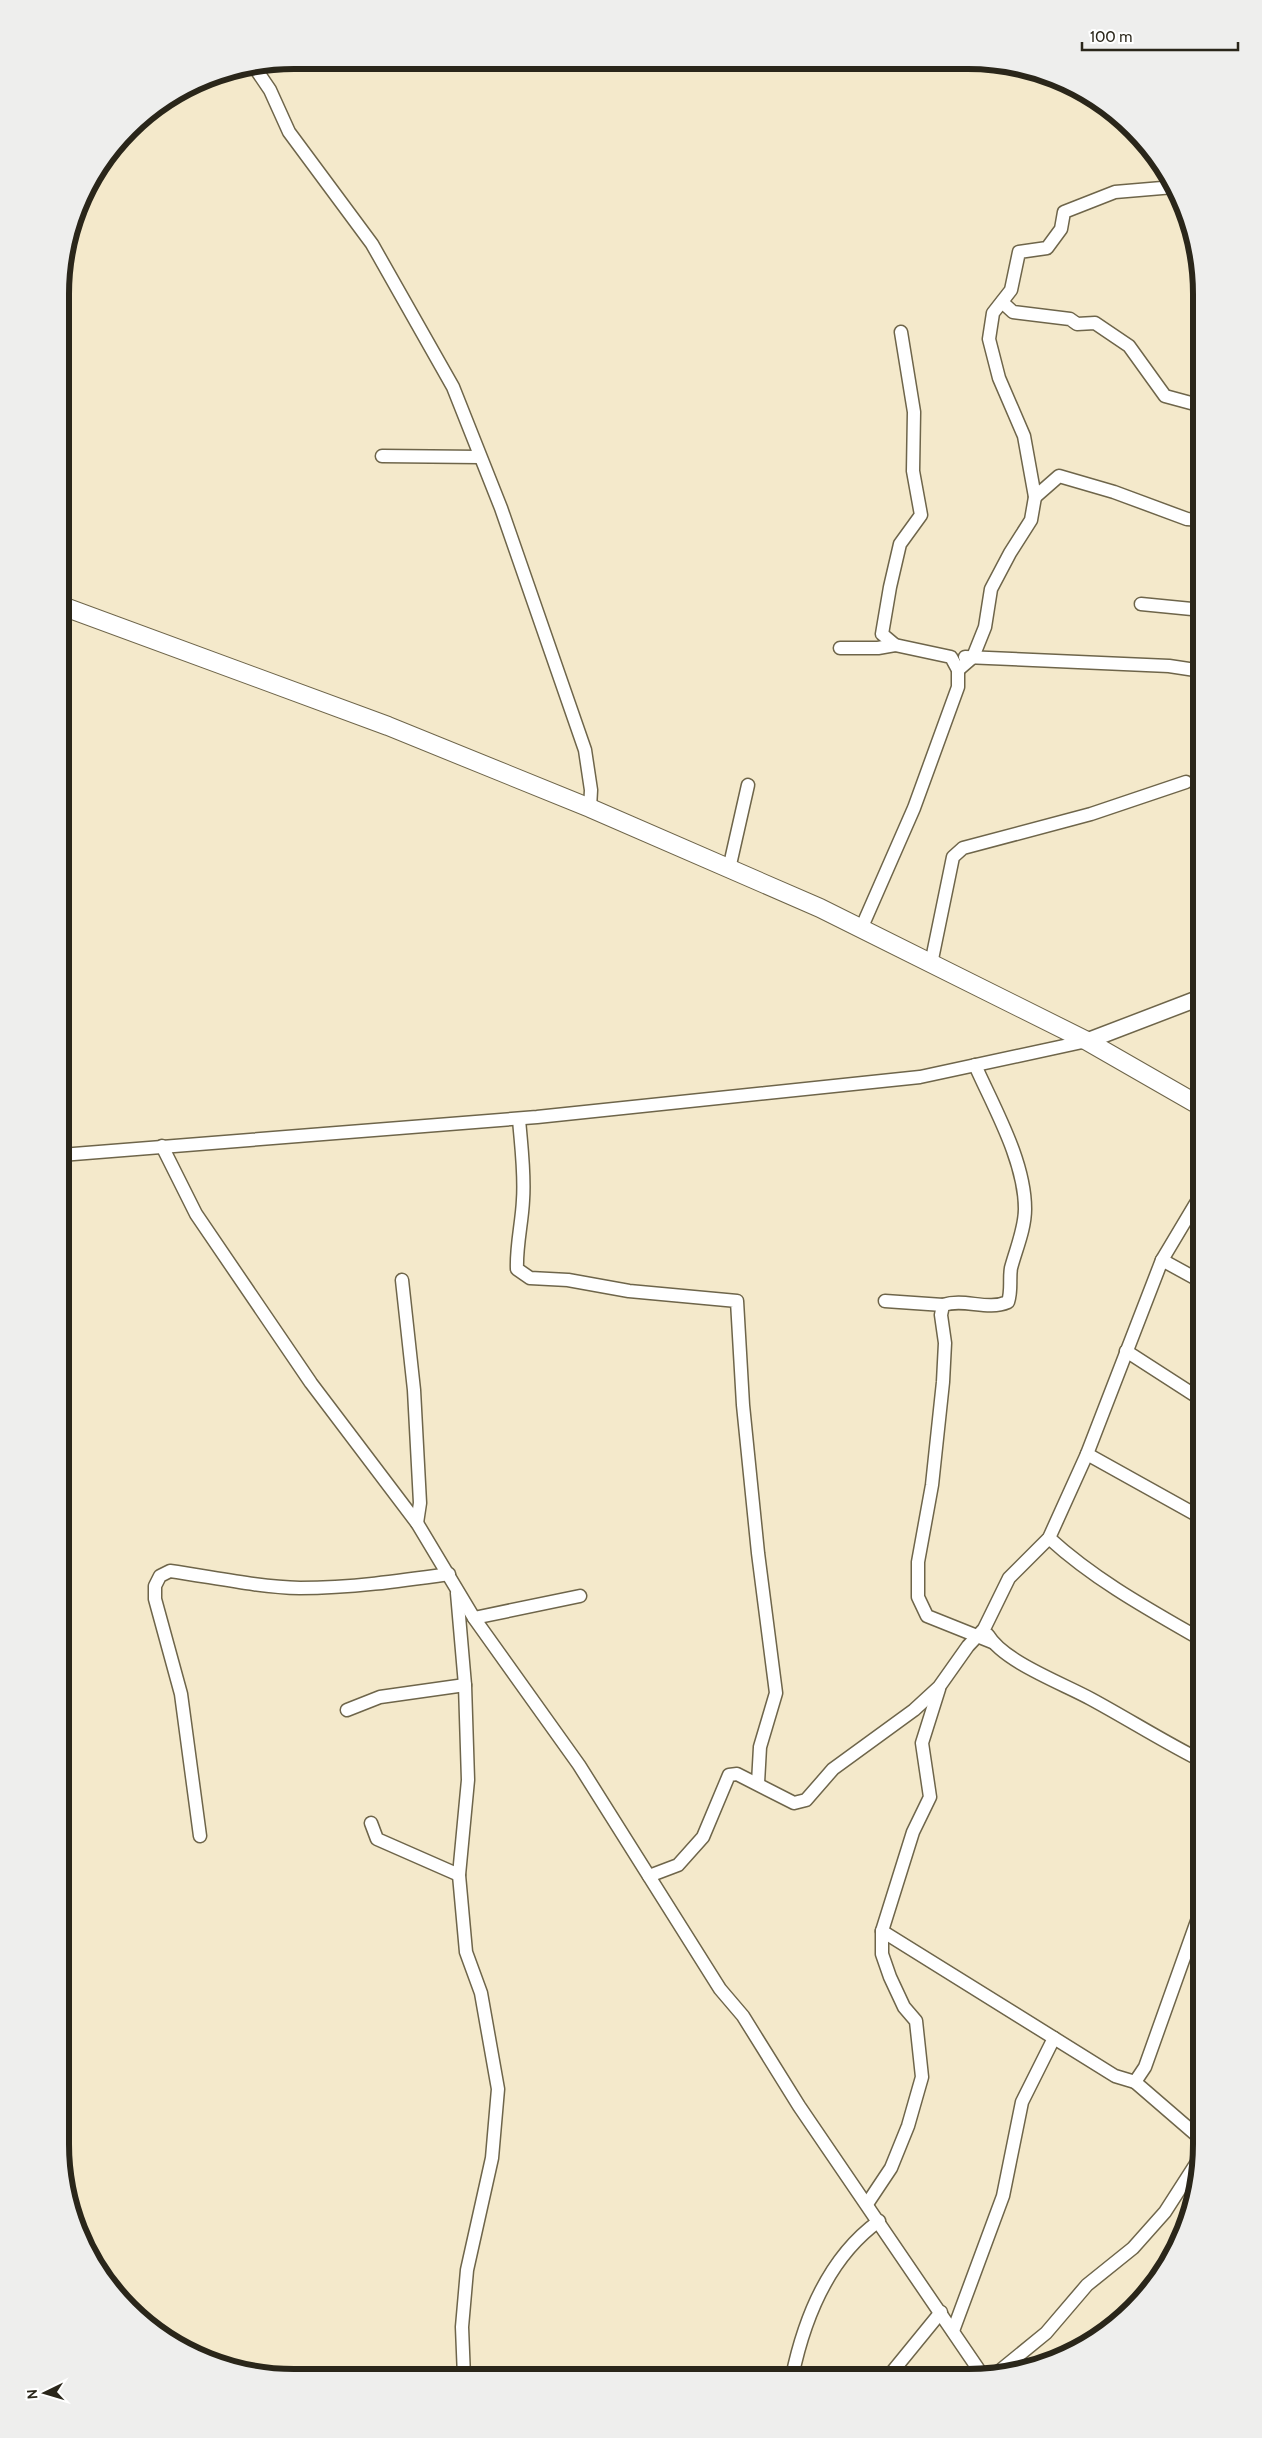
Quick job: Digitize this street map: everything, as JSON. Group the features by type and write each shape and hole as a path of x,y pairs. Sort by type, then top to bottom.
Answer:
{"main road":[{"path":"69,609 388,726 590,808 820,908 1087,1041 1193,1102"}],"street":[{"path":"258,72 270,90 290,132 372,244 452,388 501,508 584,750 591,790 590,808"},
{"path":"958,670 973,657 985,627 991,589 1010,553 1031,520 1035,497 1024,436 999,378 989,340 993,313 1011,290 1019,252 1047,248 1061,229 1064,212 1115,192 1167,188"},
{"path":"1002,302 1013,312 1070,319 1077,324 1095,323 1128,346 1165,396 1193,404"},
{"path":"895,645 882,634 890,587 900,544 921,515 914,471 914,412 901,332"},
{"path":"382,456 480,457"},
{"path":"1035,497 1059,476 1114,492 1187,519 1193,519"},
{"path":"1141,604 1193,609"},
{"path":"840,648 878,648 895,645 951,656 1169,666 1193,670"},
{"path":"861,929 914,808 958,687 958,670 951,656"},
{"path":"931,964 953,856 963,848 1091,814 1186,782"},
{"path":"730,869 748,785"},
{"path":"69,1154 519,1119 920,1077 1087,1041 1193,1000"},
{"path":"885,1301 943,1305 952,1302 997,1307 1008,1302 1011,1291 1011,1270 1026,1210 1023,1182 1015,1156 975,1065"},
{"path":"519,1119 524,1198 520,1241 516,1258 517,1269 530,1278 568,1280 629,1291 730,1298 737,1301 743,1406 758,1553 776,1693 760,1746 758,1783"},
{"path":"162,1146 196,1214 310,1383 417,1523 474,1618 580,1765 720,1989 744,2016 799,2106 978,2369"},
{"path":"648,1876 678,1865 703,1838 729,1775 737,1774 758,1783 794,1803 806,1800 834,1769 914,1710 940,1687 981,1633 1009,1578 1049,1538 1087,1454 1162,1260 1193,1208"},
{"path":"1162,1260 1193,1277"},
{"path":"402,1280 414,1390 420,1503 417,1523"},
{"path":"943,1305 941,1315 945,1343 943,1382 932,1486 918,1562 918,1597 927,1616 981,1633 1016,1661 1092,1699 1162,1741 1193,1756"},
{"path":"1126,1351 1193,1394"},
{"path":"1087,1454 1193,1513"},
{"path":"1049,1538 1069,1556 1116,1591 1193,1635"},
{"path":"200,1836 181,1694 155,1599 154,1586 160,1576 170,1571 299,1588 380,1583 449,1574"},
{"path":"457,1588 465,1685 468,1780 460,1876 466,1952 481,1993 498,2089 492,2158 468,2270 462,2326 464,2369"},
{"path":"474,1618 580,1596"},
{"path":"347,1710 380,1697 465,1685"},
{"path":"867,2204 891,2168 908,2126 922,2077 916,2021 904,2007 890,1977 882,1954 882,1931 913,1832 930,1797 922,1743 940,1687"},
{"path":"371,1823 377,1839 460,1876"},
{"path":"882,1931 1115,2076 1135,2082 1193,2130"},
{"path":"1135,2082 1145,2066 1193,1932"},
{"path":"953,2331 1003,2196 1022,2102 1054,2038"},
{"path":"1005,2366 1046,2332 1087,2285 1132,2248 1164,2212 1191,2172"},
{"path":"794,2369 797,2351 819,2294 836,2266 866,2230 879,2221"},
{"path":"895,2369 941,2312"}]}
